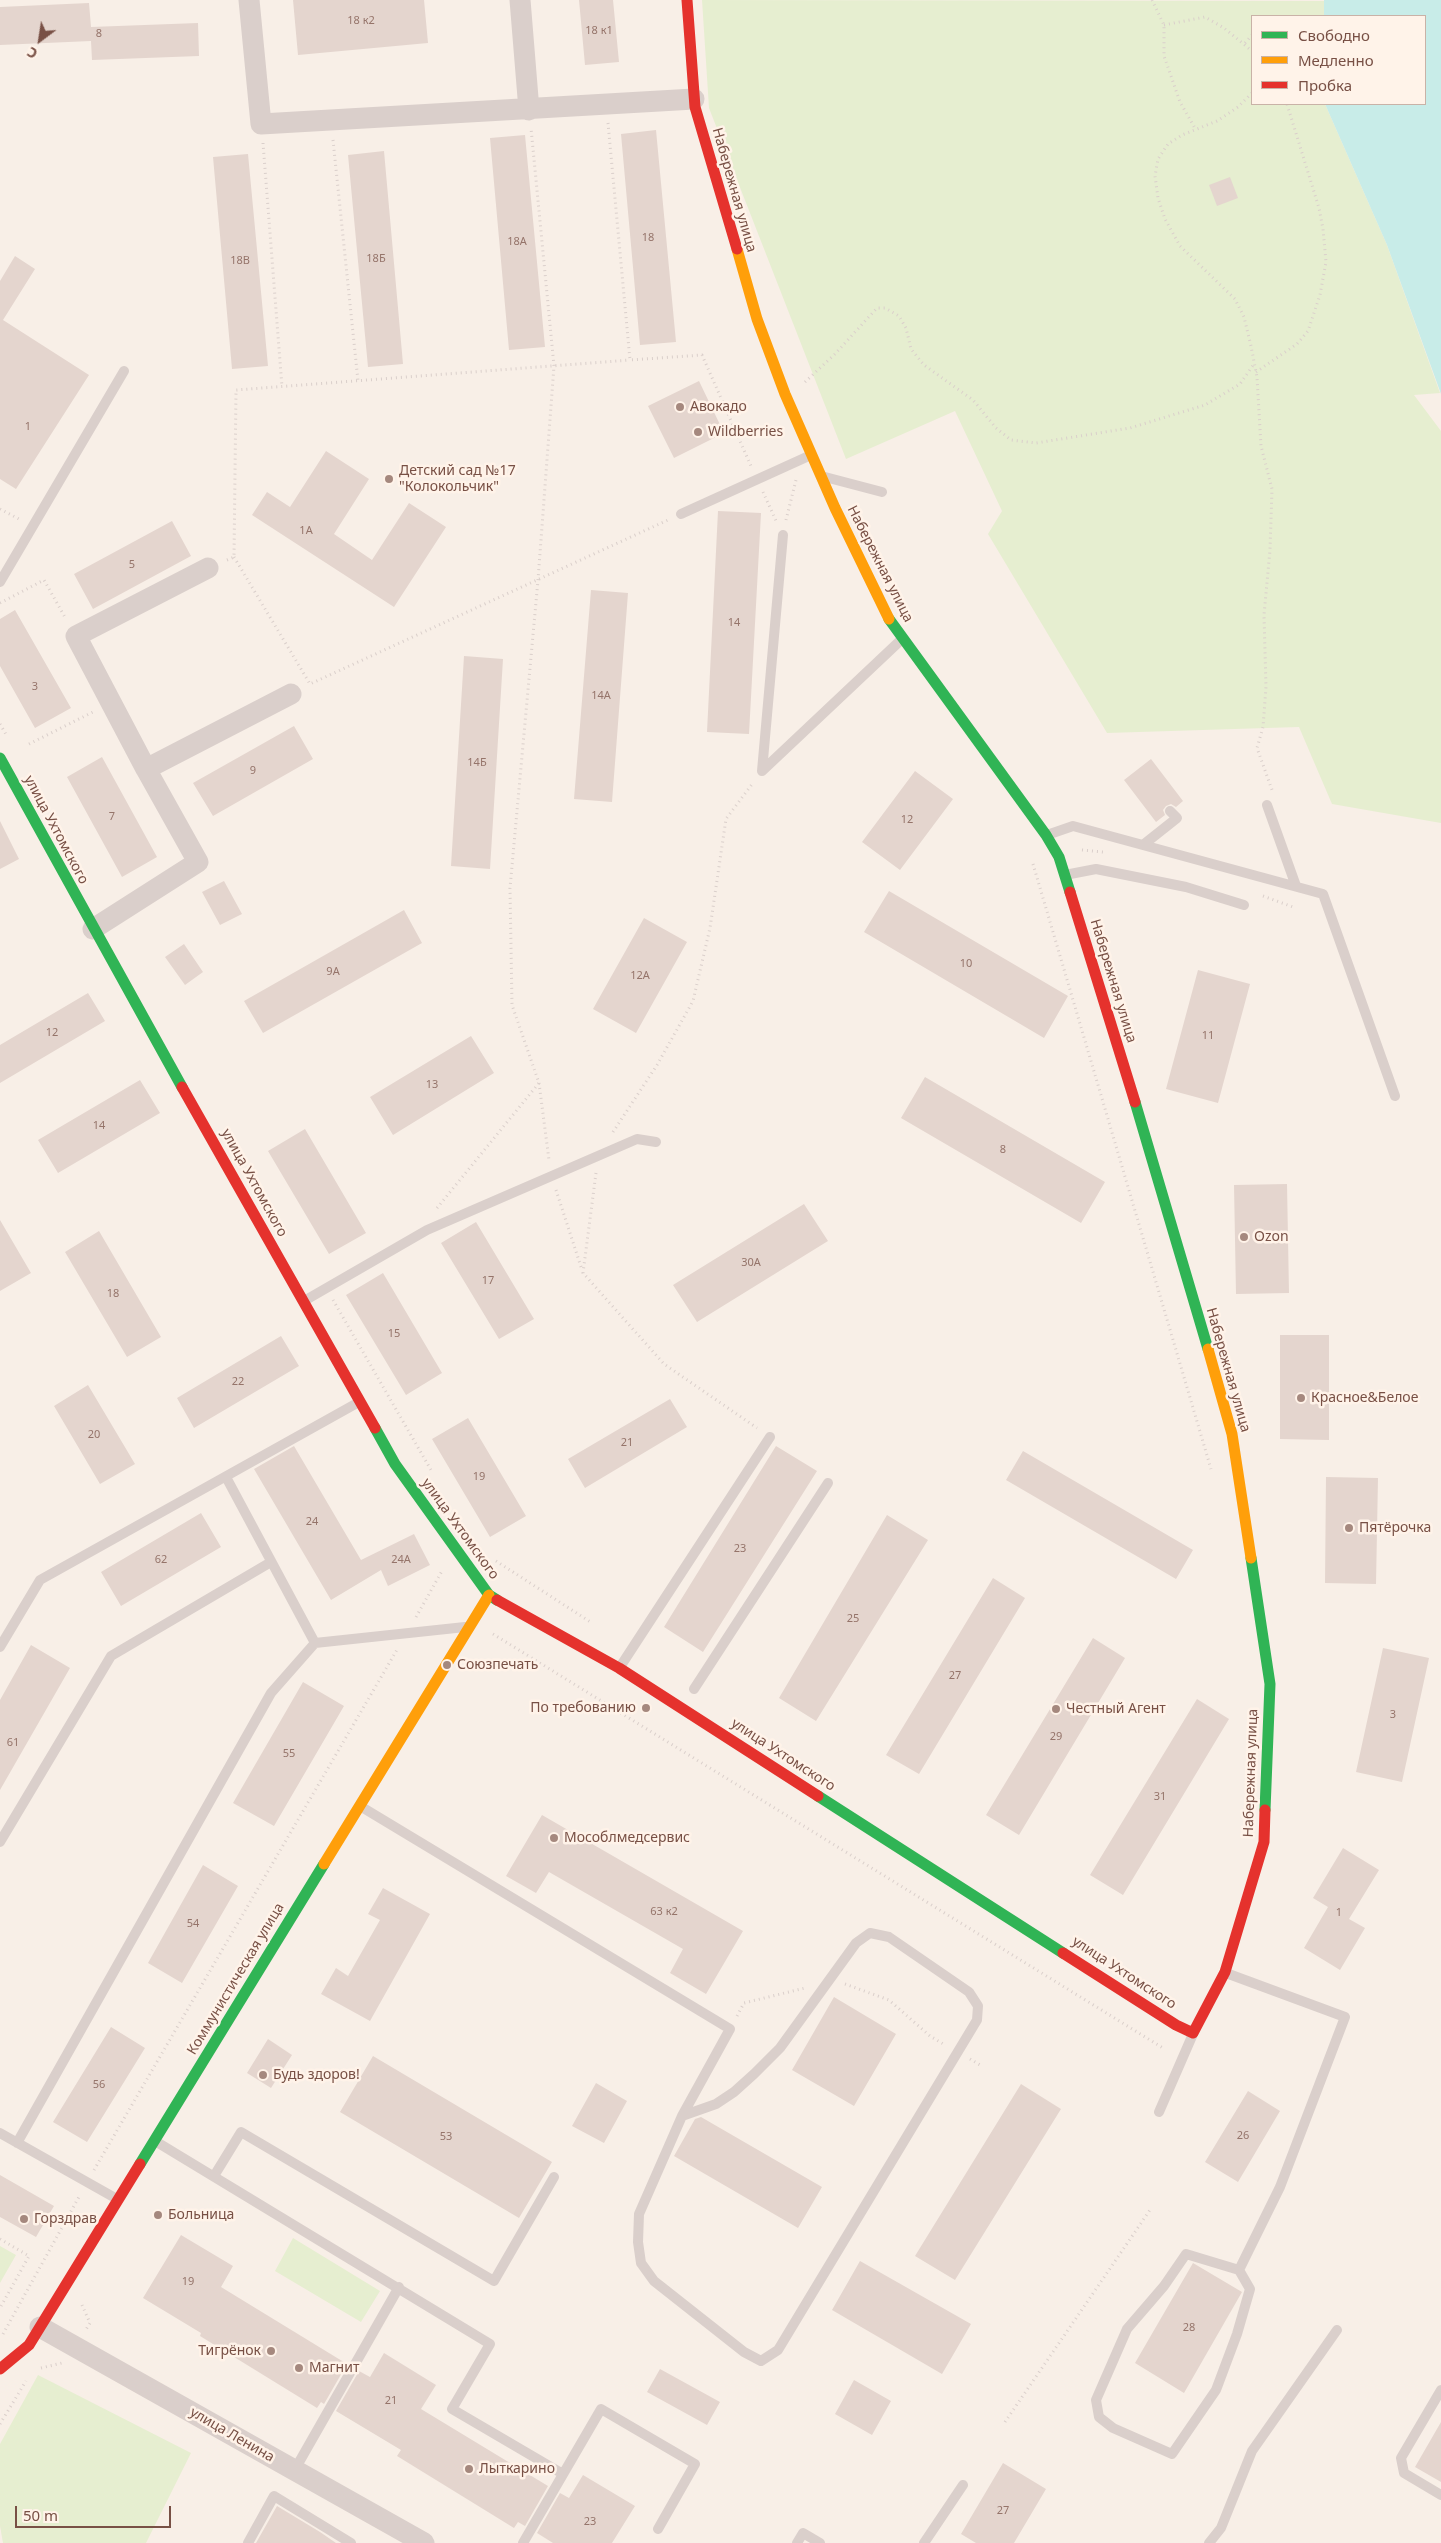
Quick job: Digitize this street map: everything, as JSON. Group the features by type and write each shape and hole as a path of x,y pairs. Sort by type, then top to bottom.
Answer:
{"street":[{"path":"249,0 261,124 694,100"},
{"path":"520,0 529,110"},
{"name":"Набережная улица","path":"688,0 694,100 714,175 757,319 806,457 821,476 889,619 1046,835 1059,857 1151,1154 1232,1434 1268,1675 1264,1842 1225,1972 1193,2033"},
{"path":"93,929 198,862 146,769 76,636 208,568"},
{"path":"146,769 291,694"},
{"name":"улица Ухтомского","path":"0,758 93,929 395,1464 489,1596 619,1668 1168,2019 1193,2033"},
{"name":"Коммунистическая улица","path":"0,2369 35,2336 489,1596"},
{"path":"8,2378 35,2336"},
{"name":"улица Ленина","path":"35,2336 294,2471 424,2543"}],"lane":[{"path":"0,582 124,371"},
{"path":"680,514 806,457"},
{"path":"821,476 882,492"},
{"path":"762,771 783,535"},
{"path":"762,771 903,638"},
{"path":"1266,805 1296,886"},
{"path":"1143,845 1177,818 1170,811"},
{"path":"1046,835 1073,826 1323,894 1395,1096"},
{"path":"1064,875 1096,869 1186,887 1244,905"},
{"path":"303,1302 413,1238 598,1154 637,1139 656,1142"},
{"path":"0,1647 40,1580 360,1402"},
{"path":"619,1668 770,1437"},
{"path":"226,1477 315,1643"},
{"path":"694,1689 828,1483"},
{"path":"0,1842 111,1656 271,1562"},
{"path":"17,2143 271,1693 315,1643 471,1626"},
{"path":"359,1806 730,2029 682,2116 639,2214 638,2242 641,2263 654,2281 744,2352 761,2361 778,2350 977,2020 978,2006 969,1992 889,1937 870,1933 856,1943 780,2048 754,2074 734,2092 716,2104 682,2116"},
{"path":"1225,1972 1345,2017 1280,2188 1239,2270"},
{"path":"1159,2112 1193,2033"},
{"path":"214,2176 241,2132 494,2281 554,2177"},
{"path":"0,2133 118,2200"},
{"path":"154,2140 490,2344 452,2409 563,2474"},
{"path":"1186,2254 1239,2270 1250,2289 1237,2334 1216,2390 1172,2454 1113,2428 1099,2417 1096,2400 1127,2329 1164,2286 1186,2254"},
{"path":"294,2471 399,2287"},
{"path":"1209,2543 1221,2528 1252,2451 1338,2330"},
{"path":"1441,2390 1400,2458 1404,2473 1441,2495"},
{"path":"523,2543 601,2409 695,2464 658,2529"},
{"path":"924,2543 963,2485"},
{"path":"248,2543 274,2496 351,2543"},
{"path":"797,2543 802,2533 820,2543"}],"path":[{"path":"1152,0 1164,25 1164,56 1180,102 1196,130"},
{"path":"1164,25 1205,17 1245,43 1251,50"},
{"path":"1245,43 1251,36"},
{"path":"1251,94 1238,107 1168,144 1158,159 1155,176 1158,198 1165,219 1180,246 1235,299 1244,317 1256,372 1261,446 1272,489 1270,550 1264,615 1266,688 1263,722"},
{"path":"607,105 630,360"},
{"path":"1256,372 1297,344 1308,331 1320,295 1326,262 1319,208 1287,105"},
{"path":"413,1238 539,1083 512,1005 510,888 538,580 554,366 529,110"},
{"path":"331,121 358,381"},
{"path":"261,124 282,387"},
{"path":"785,394 808,380 877,308 885,308 899,316 906,328 911,349 924,365 973,400 996,428 1011,440 1036,443 1130,428 1206,406 1240,384 1254,363"},
{"path":"680,514 310,684 234,558 236,390 702,355 783,535"},
{"path":"783,535 806,457"},
{"path":"0,509 32,527"},
{"path":"208,568 234,558"},
{"path":"0,603 44,580 76,636"},
{"path":"29,744 111,703"},
{"path":"762,771 726,819 710,928 693,1001 657,1065 598,1154 582,1273 664,1364 770,1437"},
{"path":"1032,860 1211,1470"},
{"path":"493,1559 599,1628"},
{"path":"0,2339 87,2182 442,1571"},
{"path":"492,1633 1163,2048"},
{"path":"889,2000 930,2036 980,2065"},
{"path":"1005,2422 1150,2210"},
{"path":"0,2239 29,2256 0,2308"},
{"path":"32,2370 67,2361"},
{"path":"0,2424 28,2378"}],"green space":[{"path":"702,0 1325,1 1324,15 1251,15 1251,105 1325,105 1387,245 1440,393 1414,395 1441,431 1441,823 1332,804 1299,727 1107,733 988,534 1002,511 955,411 846,459 709,108"},
{"path":"293,2238 380,2291 361,2322 275,2271"},
{"path":"0,2246 16,2255 0,2283"},
{"path":"38,2375 191,2453 146,2543 3,2543 0,2526 0,2444"}],"water":[{"path":"1324,0 1441,0 1441,394 1387,245 1325,105 1426,105 1426,15 1324,15"}],"building":[{"path":"293,0 424,0 428,43 298,55"},
{"path":"579,0 613,0 619,62 585,65"},
{"path":"89,3 91,27 198,23 199,56 92,60 91,41 0,45 0,7"},
{"path":"656,130 676,342 640,345 621,134"},
{"path":"525,135 545,347 509,350 490,138"},
{"path":"384,151 403,364 368,367 348,155"},
{"path":"248,154 268,366 232,369 213,157"},
{"path":"1230,177 1238,198 1217,206 1209,185"},
{"path":"15,256 35,269 3,320 89,375 16,489 0,479 0,281"},
{"path":"699,381 724,433 674,458 648,406"},
{"path":"326,451 369,479 334,534 372,560 409,503 446,527 394,607 252,515 267,492 290,507"},
{"path":"718,511 761,513 749,734 707,732"},
{"path":"172,521 191,556 93,609 74,574"},
{"path":"591,590 628,593 612,802 574,799"},
{"path":"15,610 71,708 35,728 0,666 0,619"},
{"path":"464,656 503,659 490,869 451,866"},
{"path":"294,726 313,759 213,816 193,783"},
{"path":"102,757 157,857 122,877 67,777"},
{"path":"1151,759 1183,801 1176,807 1171,804 1166,806 1163,810 1165,815 1156,822 1124,780"},
{"path":"915,771 953,799 900,870 862,842"},
{"path":"0,821 19,859 0,869"},
{"path":"224,881 242,914 220,925 202,892"},
{"path":"889,891 1068,996 1044,1038 864,932"},
{"path":"404,910 422,943 263,1033 244,1001"},
{"path":"644,918 687,942 636,1033 593,1009"},
{"path":"184,944 203,972 185,985 165,957"},
{"path":"1198,970 1250,984 1218,1103 1166,1089"},
{"path":"88,993 105,1021 0,1083 0,1045"},
{"path":"471,1036 494,1073 393,1135 370,1097"},
{"path":"925,1077 1105,1182 1081,1223 901,1118"},
{"path":"140,1080 160,1113 58,1173 38,1140"},
{"path":"305,1129 366,1233 329,1254 268,1151"},
{"path":"1287,1184 1289,1293 1236,1294 1234,1185"},
{"path":"804,1204 828,1241 697,1322 673,1285"},
{"path":"0,1220 31,1273 0,1291"},
{"path":"476,1222 534,1319 499,1339 441,1243"},
{"path":"99,1231 161,1337 127,1357 65,1252"},
{"path":"383,1273 442,1373 406,1395 346,1295"},
{"path":"1280,1335 1329,1335 1329,1440 1280,1439"},
{"path":"281,1336 299,1366 194,1428 177,1398"},
{"path":"88,1385 135,1464 100,1484 54,1406"},
{"path":"670,1399 687,1427 585,1488 568,1459"},
{"path":"468,1418 526,1516 490,1537 432,1439"},
{"path":"294,1446 361,1560 414,1534 430,1565 388,1586 381,1570 331,1600 254,1469"},
{"path":"776,1446 817,1471 703,1652 664,1627"},
{"path":"1023,1451 1193,1550 1176,1579 1006,1480"},
{"path":"1326,1477 1378,1478 1376,1584 1325,1583"},
{"path":"201,1513 221,1547 121,1606 101,1572"},
{"path":"887,1515 928,1540 816,1721 779,1698"},
{"path":"993,1578 1025,1598 919,1774 886,1755"},
{"path":"1093,1638 1125,1658 1019,1835 986,1815"},
{"path":"31,1645 70,1668 0,1790 0,1700"},
{"path":"1383,1648 1429,1658 1402,1782 1356,1772"},
{"path":"303,1682 344,1706 274,1826 233,1803"},
{"path":"1197,1699 1229,1719 1123,1895 1090,1875"},
{"path":"542,1815 743,1931 706,1994 670,1973 683,1949 549,1872 536,1893 506,1876"},
{"path":"1343,1848 1379,1870 1349,1919 1365,1928 1340,1970 1304,1948 1328,1907 1313,1898"},
{"path":"203,1865 238,1886 182,1983 148,1963"},
{"path":"383,1888 430,1914 370,2021 321,1994 336,1968 348,1976 380,1920 368,1914"},
{"path":"834,1997 896,2034 854,2106 792,2070"},
{"path":"111,2027 145,2048 87,2142 53,2122"},
{"path":"268,2039 292,2055 271,2088 247,2073"},
{"path":"373,2056 552,2162 519,2218 340,2112"},
{"path":"596,2083 627,2101 604,2143 572,2126"},
{"path":"1021,2084 1061,2109 955,2280 915,2256"},
{"path":"1248,2091 1280,2111 1238,2182 1205,2162"},
{"path":"701,2117 822,2187 798,2228 674,2156 695,2119"},
{"path":"0,2175 54,2206 36,2237 0,2217"},
{"path":"181,2235 233,2266 221,2287 347,2364 324,2404 321,2402 317,2408 200,2336 201,2333 143,2298"},
{"path":"860,2261 971,2324 942,2374 832,2310"},
{"path":"1193,2263 1242,2292 1184,2393 1135,2363"},
{"path":"384,2353 436,2385 421,2409 548,2486 525,2526 518,2522 514,2528 397,2456 401,2450 336,2411 359,2371 370,2377"},
{"path":"660,2369 720,2402 707,2425 647,2392"},
{"path":"854,2380 891,2401 872,2435 835,2414"},
{"path":"1441,2422 1441,2482 1415,2467"},
{"path":"1003,2463 1046,2489 1014,2543 976,2543 961,2534"},
{"path":"583,2475 635,2506 612,2543 553,2543 537,2533 560,2493 569,2498"},
{"path":"277,2506 320,2532 336,2543 256,2543"}],"traffic: fast":[{"path":"889,619 1046,835 1059,857 1070,892"},
{"path":"0,758 182,1087"},
{"path":"1135,1102 1208,1349"},
{"path":"375,1428 395,1464 489,1595 497,1600"},
{"path":"1251,1558 1270,1684 1265,1810"},
{"path":"818,1796 1063,1953"},
{"path":"140,2164 324,1864"}],"traffic: slow":[{"path":"737,249 757,319 785,394 835,508 889,619"},
{"path":"1208,1349 1232,1434 1251,1558"},
{"path":"324,1864 489,1595"}],"traffic: jam":[{"path":"687,0 695,107 737,249"},
{"path":"1070,892 1135,1102"},
{"path":"182,1087 375,1428"},
{"path":"497,1600 619,1668 818,1796"},
{"path":"1063,1953 1176,2025 1193,2033 1225,1972 1264,1842 1265,1810"},
{"path":"0,2369 29,2345 140,2164"}],"place":[{"name":"Авокадо","path":"680,407"},
{"name":"Wildberries","path":"698,432"},
{"name":"Детский сад №17 \"Колокольчик\"","path":"389,479"},
{"name":"Ozon","path":"1244,1237"},
{"name":"Красное&Белое","path":"1301,1398"},
{"name":"Пятёрочка","path":"1349,1528"},
{"name":"Союзпечать","path":"447,1665"},
{"name":"По требованию","path":"646,1708"},
{"name":"Честный Агент","path":"1056,1709"},
{"name":"Мособлмедсервис","path":"554,1838"},
{"name":"Будь здоров!","path":"263,2075"},
{"name":"Больница","path":"158,2215"},
{"name":"Горздрав","path":"24,2219"},
{"name":"Тигрёнок","path":"271,2351"},
{"name":"Магнит","path":"299,2368"},
{"name":"Лыткарино","path":"469,2469"}]}
